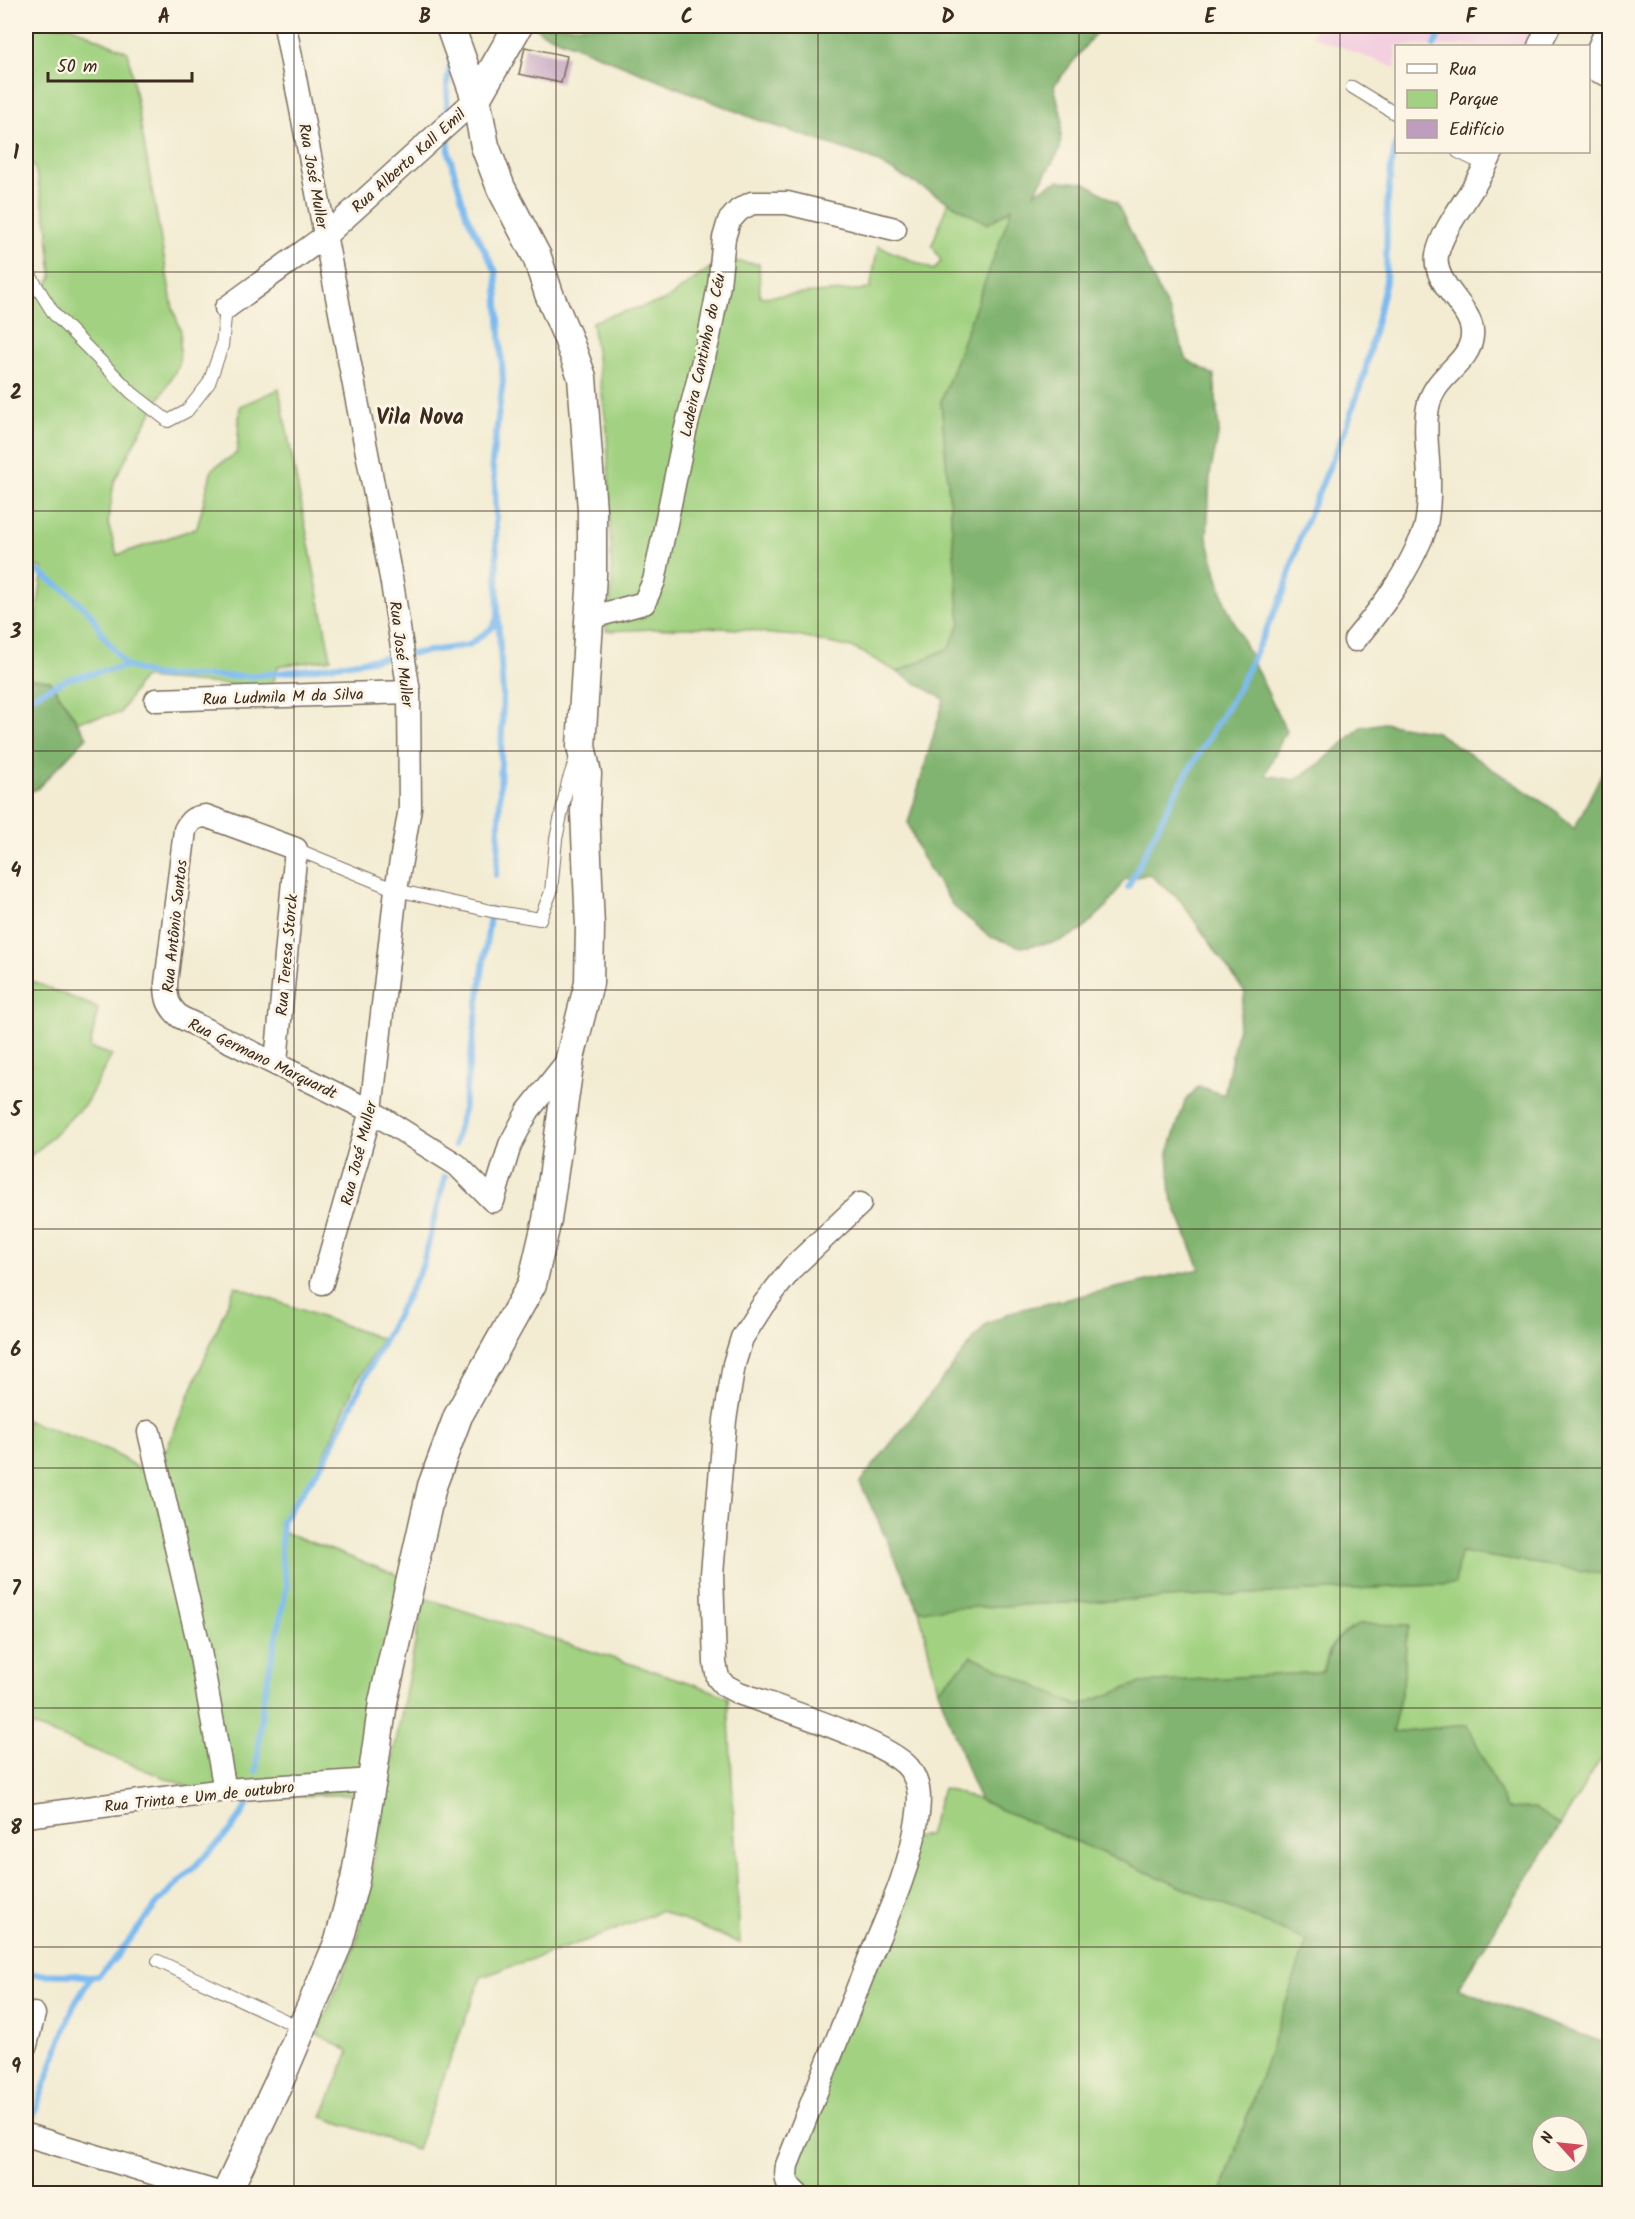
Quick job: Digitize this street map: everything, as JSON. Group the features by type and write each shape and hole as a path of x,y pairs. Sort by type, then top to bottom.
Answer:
{"street":[{"name":"Rua José Muller","path":"285,26 392,583 409,692 410,808 396,890 372,1111 322,1283"},
{"path":"26,2135 224,2193 303,2029 339,1941 355,1880 383,1702 432,1486 458,1416 532,1284 547,1220 570,1058 589,983 590,927 585,812 587,774 581,746 592,575 592,510 582,376 549,294 537,257 497,177 485,146 476,99 450,26"},
{"path":"476,99 518,26"},
{"path":"1540,45 1549,26"},
{"path":"1608,26 1590,68 1610,76"},
{"name":"Rua Alberto Kall Emil","path":"226,308 325,236 476,99"},
{"path":"1355,640 1389,598 1425,530 1429,489 1428,407 1434,387 1467,354 1473,335 1466,314 1436,270 1437,254 1449,227 1490,159"},
{"name":"Ladeira Cantinho do Céu","path":"589,618 644,603 654,581 685,432 709,337 719,285 724,238 729,221 738,210 752,203 787,203 895,229"},
{"name":"Rua Ludmila M da Silva","path":"156,700 409,692"},
{"name":"Rua Antônio Santos","path":"180,1017 169,1006 166,999 166,983 185,830 190,821 196,816 206,816 296,849"},
{"name":"Rua Teresa Storck","path":"276,1062 296,849"},
{"name":"Rua Germano Marquardt","path":"180,1017 372,1111 457,1166 493,1201 510,1145 528,1111 570,1058"},
{"path":"797,2193 790,2188 785,2178 787,2165 911,1851 918,1819 918,1782 907,1766 893,1755 866,1741 739,1693 724,1685 718,1678 715,1662 712,1574 725,1420 734,1364 742,1338 763,1305 793,1267 860,1204"},
{"path":"149,1432 199,1646 225,1790"},
{"name":"Rua Trinta e Um de outubro","path":"26,1816 225,1790 372,1780"},
{"path":"26,2045 34,2014"}],"lane":[{"path":"1352,87 1395,113"},
{"path":"1463,153 1490,159"},
{"path":"26,269 54,314 132,393 168,421 187,411 208,383 222,346 226,308"},
{"path":"296,849 396,890 540,920 551,892 556,839 568,782 581,746"},
{"path":"158,1961 303,2029"}],"shaded area":[{"path":"1317,26 1539,26 1530,45 1395,45 1395,68 1311,36"}],"green space":[{"path":"26,26 70,26 128,52 173,309 181,331 179,365 114,482 108,523 117,555 197,528 212,469 237,453 240,406 279,389 331,659 278,666 272,688 142,678 120,713 77,721 50,681 28,678 43,568 26,562 26,295 41,294 52,277 47,223 35,168 26,156"},
{"path":"535,26 1101,26 1054,86 1062,118 1060,149 1035,192 1058,181 1086,183 1117,203 1170,314 1187,360 1214,375 1219,431 1210,474 1207,538 1225,603 1286,731 1265,775 1295,780 1321,763 1361,727 1384,723 1436,732 1556,811 1574,829 1609,759 1609,1575 1460,1552 1455,1584 919,1610 860,1482 986,1324 1014,1311 1200,1269 1171,1196 1168,1153 1185,1101 1199,1086 1224,1095 1245,993 1180,900 1149,874 1124,880 1108,905 1081,931 1057,942 1021,947 991,937 953,906 920,854 908,823 944,699 897,672 949,648 960,623 941,401 1012,208 988,224 868,157 755,119 541,32"},
{"path":"948,202 988,223 1013,208 941,401 960,623 949,648 897,672 856,649 797,636 707,627 606,631 612,586 607,430 592,322 664,301 721,260 759,264 760,297 870,289 878,246 934,270 941,261 932,245"},
{"path":"26,678 50,681 87,737 37,789 26,793"},
{"path":"26,979 98,1008 90,1048 112,1055 86,1103 26,1159"},
{"path":"235,1286 382,1339 355,1384 318,1470 287,1509 281,1531 400,1576 358,1794 216,1798 26,1723 26,1420 111,1451 139,1469 167,1448"},
{"path":"1459,1552 1609,1575 1609,1745 1560,1826 1534,1808 1507,1809 1467,1725 1392,1732 1403,1685 1407,1633 1410,1626 1329,1651 1323,1672 1140,1683 1078,1706 972,1656 938,1690 919,1610 1454,1584"},
{"path":"424,1598 697,1685 728,1697 740,1943 660,1911 605,1934 481,1977 417,2149 322,2117 349,2051 317,2034 357,1941"},
{"path":"1360,1624 1410,1625 1407,1633 1403,1685 1392,1732 1468,1725 1507,1809 1534,1808 1560,1826 1458,1988 1539,2020 1609,2044 1609,2193 1221,2193 1307,1941 979,1800 938,1690 972,1656 1078,1706 1140,1683 1323,1672 1334,1643 1344,1633"},
{"path":"943,1788 979,1800 1307,1941 1221,2193 784,2194 894,1876 904,1839 928,1835"}],"building":[{"path":"525,47 567,56 561,83 519,74"}],"waterway":[{"path":"1434,45 1443,26"},
{"path":"447,117 447,83 451,62"},
{"path":"448,133 449,153 466,214 496,272 503,381 492,463 495,483 498,615 503,695 496,875"},
{"path":"1128,887 1174,795 1237,691 1284,592 1301,534 1347,425 1364,375 1386,281 1387,207 1395,147"},
{"path":"26,563 66,591 91,614 102,634 126,666 156,676 251,676 469,645 493,627 497,618"},
{"path":"26,699 68,679 126,666"},
{"path":"454,1145 463,1111 491,909"},
{"path":"256,1771 263,1700 287,1586 281,1557 282,1521 325,1460 422,1267 445,1177"},
{"path":"26,1974 98,1976 113,1961 157,1904 232,1829 249,1802"},
{"path":"32,2120 73,2007 91,1977"}],"district":[{"name":"Vila Nova","path":"420,416"}]}
